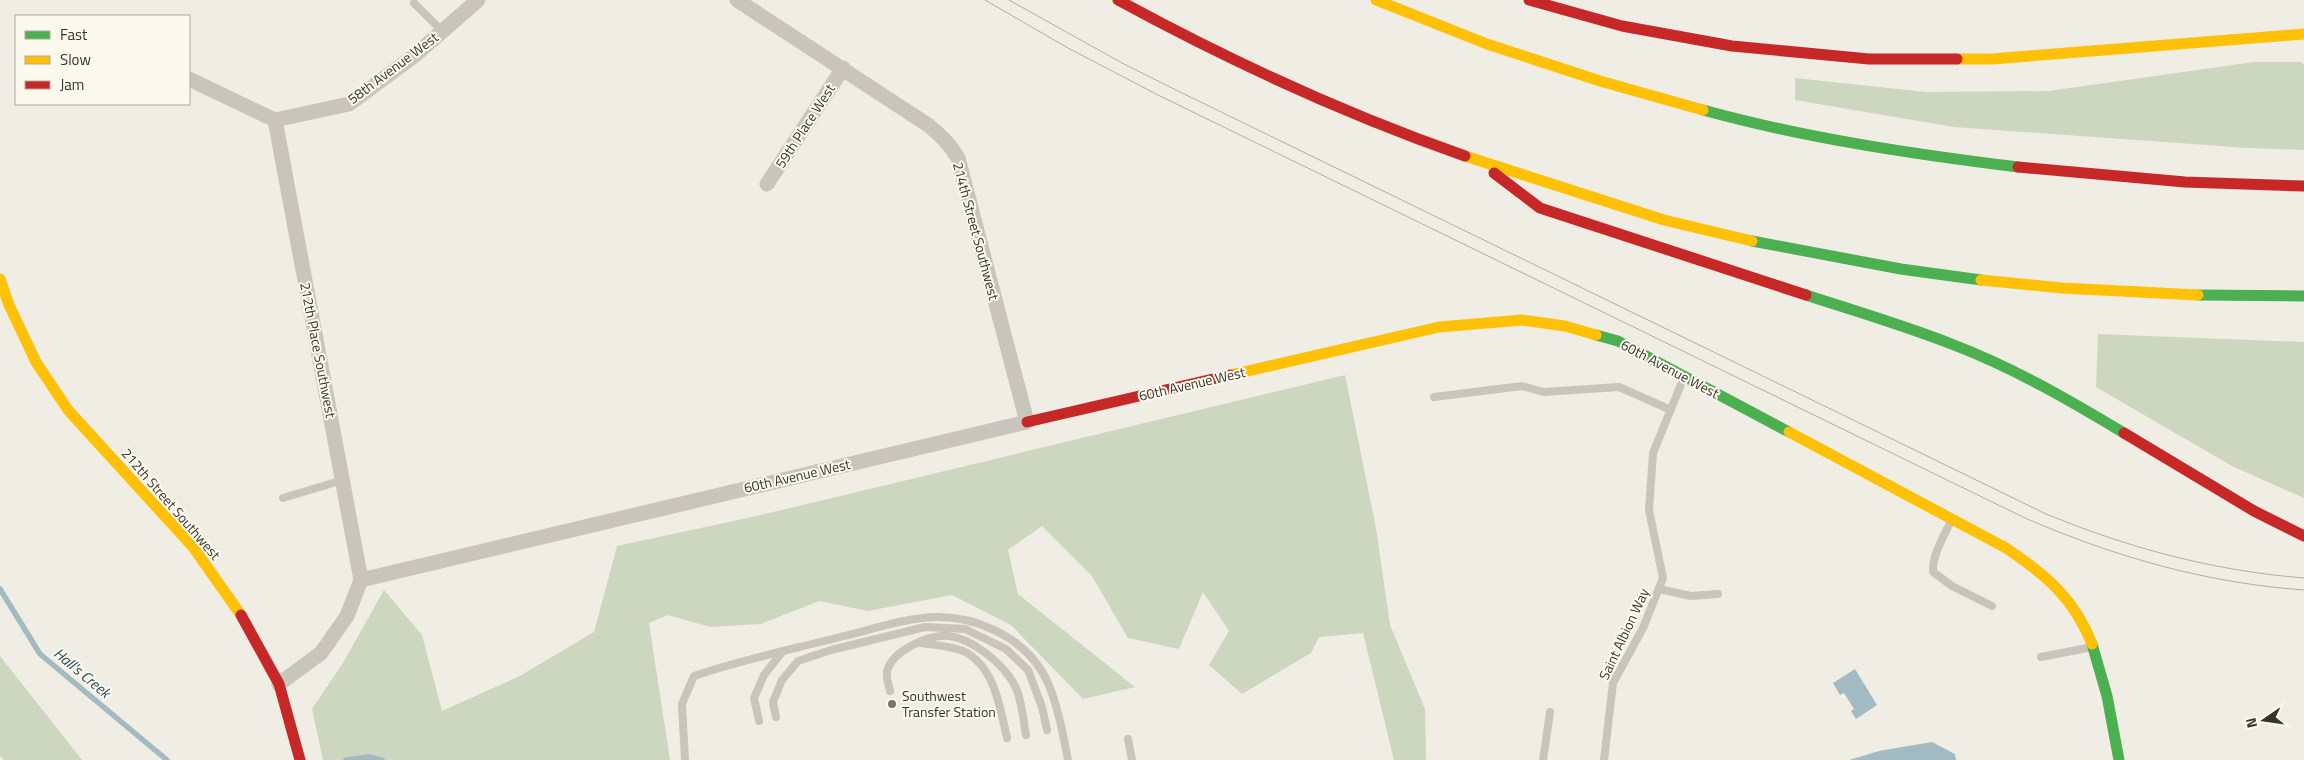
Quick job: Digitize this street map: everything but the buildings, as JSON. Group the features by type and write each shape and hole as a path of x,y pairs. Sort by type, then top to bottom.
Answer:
{"main road":[{"path":"1118,0 1156,22 1271,78 1414,139 1479,162 1664,220 1775,246 1870,264 1978,279 2095,291 2238,296 2304,296"},
{"path":"1376,0 1567,71 1688,106 1796,132 1963,162 2100,178 2234,185 2304,186"},
{"path":"1529,0 1622,26 1732,46 1869,59 1992,59 2304,34"},
{"path":"1479,162 1540,208 1871,316 1954,345 2003,366 2068,399 2254,511 2304,536"},
{"name":"212th Street Southwest","path":"0,279 9,305 36,362 68,410 127,477 193,547 238,608 279,684 300,760"},
{"name":"60th Avenue West","path":"1027,422 1439,327 1522,320 1565,326 1618,341 2006,548 2043,573 2066,596 2086,627 2100,669 2119,760"}],"street":[{"name":"58th Avenue West","path":"275,120 350,104 414,56 478,0"},
{"name":"214th Street Southwest","path":"737,0 844,68 947,141 958,158 1027,422"},
{"name":"59th Place West","path":"767,184 844,68"},
{"path":"190,79 275,120"},
{"name":"212th Place Southwest","path":"275,120 361,580"},
{"name":"60th Avenue West","path":"361,580 1027,422"},
{"path":"279,684 322,653 347,616 361,580"}],"lane":[{"path":"414,3 442,31"},
{"name":"Saint Albion Way","path":"1604,760 1613,683 1643,628 1663,578 1649,510 1653,454 1685,376"},
{"path":"1434,397 1522,386 1544,392 1619,387 1670,410"},
{"path":"283,498 343,480"},
{"path":"1952,519 1940,542 1933,572 1952,586 1992,606"},
{"path":"1663,578 1673,592"},
{"path":"1659,589 1691,596 1718,594"},
{"path":"685,760 682,704 694,676 732,663 921,618 959,618 983,624 1010,639 1034,662 1047,682 1056,707 1068,760"},
{"path":"776,717 773,702 782,680 798,661 831,650 925,626 966,629 1006,649 1028,670 1042,707 1047,730"},
{"path":"890,691 886,673 893,658 914,643 949,636 980,648 1002,668 1015,686 1026,734"},
{"path":"914,643 963,651 982,665 1001,707 1007,738"},
{"path":"2041,657 2092,647"},
{"path":"759,721 754,698 764,675 783,651"},
{"path":"1543,760 1550,712"},
{"path":"1128,738 1132,760"}],"green space":[{"path":"2254,62 2300,62 2304,64 2304,150 2248,148 1954,127 1795,100 1795,78 1926,92 2049,91"},
{"path":"2098,334 2304,342 2304,498 2232,466 2096,387"},
{"path":"1345,375 1376,528 1390,625 1425,709 1426,760 1394,760 1363,633 1319,637 1311,653 1242,694 1209,665 1229,631 1203,592 1179,649 1128,638 1092,576 1042,526 1008,550 1018,594 1135,687 1083,699 1011,625 952,595 868,611 819,601 761,624 710,627 668,615 649,623 670,760 323,760 312,709 343,663 384,590 422,635 442,711 518,677 594,632 617,546 761,515"},
{"path":"0,656 82,760 4,760 0,756"}],"water":[{"path":"1855,669 1877,705 1856,719 1851,711 1854,709 1844,693 1840,695 1833,683"},
{"path":"1932,742 1955,754 1956,760 1849,760 1879,751"}],"waterway":[{"name":"Hall's Creek","path":"0,589 40,654 167,760"},
{"name":"Hall's Creek","path":"346,760 369,757 382,760"}],"tram line":[{"path":"985,0 1068,48 1158,95 2025,518 2093,545 2162,566 2232,581 2304,590"},
{"path":"1009,0 1122,63 1176,90 2046,514 2109,537 2172,556 2237,570 2304,578"}],"traffic: fast":[{"path":"1703,110 1820,137 1938,157 2018,167"},
{"path":"1752,241 1901,269 1981,280"},
{"path":"1806,295 1918,331 1976,354 2041,385 2124,433"},
{"path":"2198,295 2304,296"},
{"path":"1596,335 1618,341 1789,432"},
{"path":"2092,644 2107,696 2119,760"}],"traffic: slow":[{"path":"1376,0 1487,44 1600,81 1703,110"},
{"path":"1957,59 1992,59 2304,34"},
{"path":"1465,156 1664,220 1752,241"},
{"path":"0,279 9,305 36,362 68,410 193,547 241,615"},
{"path":"1981,280 2062,288 2198,295"},
{"path":"1230,375 1439,327 1522,320 1565,326 1596,335"},
{"path":"1789,432 2006,548 2034,568 2057,589 2077,613 2092,644"}],"traffic: jam":[{"path":"1118,0 1288,85 1420,140 1465,156"},
{"path":"1529,0 1622,26 1732,46 1869,59 1957,59"},
{"path":"2018,167 2185,182 2304,186"},
{"path":"1494,173 1540,208 1806,295"},
{"path":"1027,422 1230,375"},
{"path":"2124,433 2254,511 2304,536"},
{"path":"241,615 279,684 300,760"}],"place":[{"name":"Southwest Transfer Station","path":"892,704"}]}
